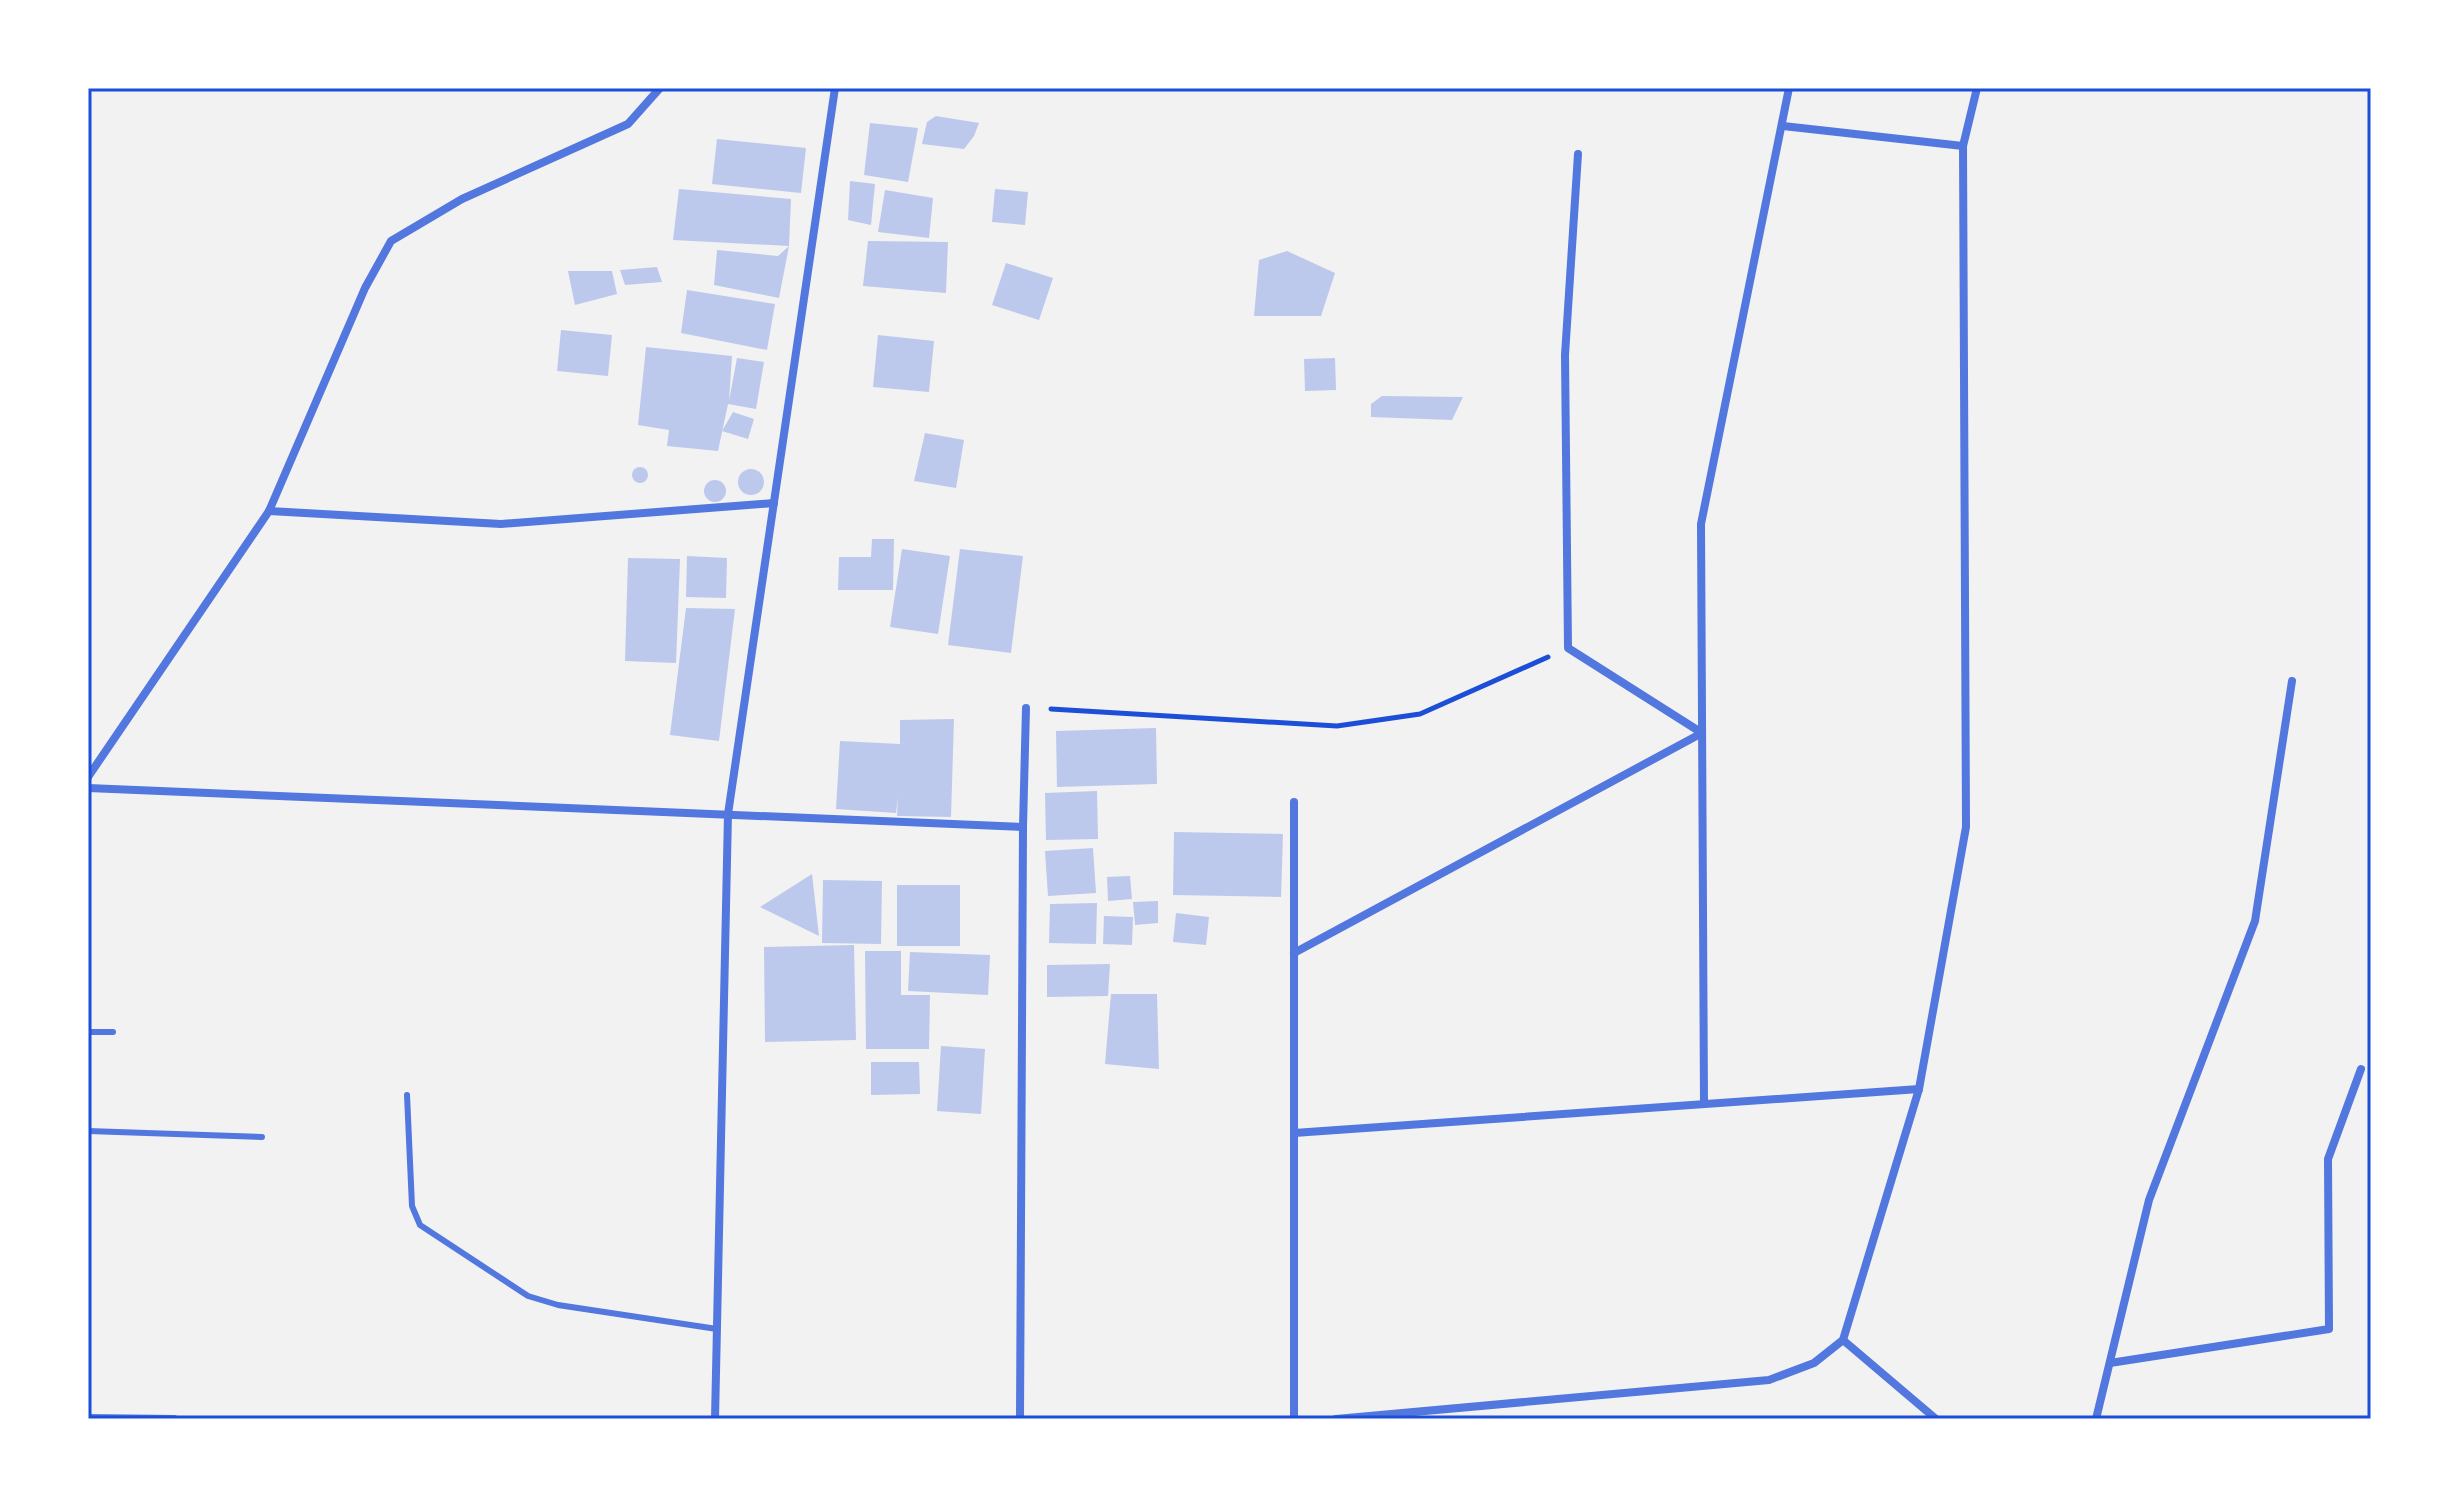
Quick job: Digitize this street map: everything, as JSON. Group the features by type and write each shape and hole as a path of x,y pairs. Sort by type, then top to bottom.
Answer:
{"street":[{"path":"88,777 269,511 365,288 391,241 462,199 628,124 660,88"},
{"path":"715,1419 728,814 835,88"},
{"path":"1704,1104 1701,524 1789,88"},
{"path":"1336,1419 1769,1380 1814,1363 1843,1340 1919,1089 1966,827 1963,146 1977,88"},
{"path":"1783,126 1963,146"},
{"path":"1578,154 1565,355 1568,648 1702,733"},
{"path":"269,511 501,524 774,503"},
{"path":"2096,1419 2149,1200 2255,921 2292,681"},
{"path":"1020,1419 1026,708"},
{"path":"1294,953 1702,733"},
{"path":"88,788 1023,827"},
{"path":"1294,802 1294,1419"},
{"path":"2110,1363 2329,1329 2328,1159 2361,1069"},
{"path":"1294,1133 1919,1089"},
{"path":"1843,1340 1936,1419"},
{"path":"88,1418 174,1419"}],"lane":[{"path":"88,1032 113,1032"},
{"path":"407,1095 412,1206 420,1225 528,1296 558,1305 717,1329"},
{"path":"88,1131 262,1137"}],"path":[{"path":"1026,708 1337,726 1370,723 1420,714 1568,648"}],"building":[{"path":"936,116 979,123 964,149 922,144 927,122"},
{"path":"870,123 918,128 908,182 864,175"},
{"path":"717,139 806,148 801,193 712,184"},
{"path":"850,181 875,184 871,225 848,220"},
{"path":"679,189 791,199 789,246 673,240"},
{"path":"995,189 1028,192 1025,225 992,222"},
{"path":"885,190 933,198 929,238 878,232"},
{"path":"868,241 948,242 946,293 863,286"},
{"path":"789,246 779,298 714,285 717,250 778,256"},
{"path":"1287,251 1335,273 1321,316 1254,316 1259,260"},
{"path":"1006,263 1053,278 1039,320 992,305"},
{"path":"657,267 662,282 625,285 620,270"},
{"path":"568,271 612,271 617,294 575,305"},
{"path":"687,290 775,304 767,350 681,333"},
{"path":"561,330 612,335 608,376 557,371"},
{"path":"878,335 934,341 929,392 873,387"},
{"path":"646,347 732,356 729,401 737,358 764,362 756,409 728,404 718,451 667,446 669,430 638,425"},
{"path":"1335,358 1336,390 1305,391 1304,359"},
{"path":"1382,396 1463,397 1452,420 1371,417 1371,404"},
{"path":"733,412 754,419 748,439 722,431"},
{"path":"925,433 964,440 956,488 914,481"},
{"path":"640,467 646,469 646,481 640,483 634,481 632,475 634,469"},
{"path":"751,469 760,473 764,482 760,491 751,495 742,491 738,482 742,473"},
{"path":"715,480 723,483 726,491 723,499 715,502 707,499 704,491 707,483"},
{"path":"872,539 894,539 893,590 838,590 839,557 871,557"},
{"path":"902,549 950,556 938,634 890,627"},
{"path":"960,549 1023,556 1011,653 948,645"},
{"path":"687,556 727,558 726,598 686,597"},
{"path":"628,558 680,559 676,663 625,661"},
{"path":"686,608 735,609 719,741 670,735"},
{"path":"954,719 951,817 897,816 898,797 896,813 836,809 840,741 900,744 900,720"},
{"path":"1156,728 1157,784 1057,787 1056,731"},
{"path":"1097,791 1098,839 1046,840 1045,793"},
{"path":"1174,832 1283,834 1281,897 1173,895"},
{"path":"1093,848 1096,893 1048,896 1045,851"},
{"path":"812,874 819,936 760,907"},
{"path":"1130,876 1132,899 1108,901 1107,877"},
{"path":"823,880 882,881 881,944 822,943"},
{"path":"897,885 960,885 960,946 897,946"},
{"path":"1158,901 1158,923 1135,925 1133,902"},
{"path":"1097,903 1096,944 1049,943 1050,904"},
{"path":"1176,913 1209,917 1206,945 1173,942"},
{"path":"1104,916 1133,917 1132,945 1103,944"},
{"path":"854,945 856,1040 765,1042 764,947"},
{"path":"865,951 901,951 901,995 930,995 929,1049 866,1049"},
{"path":"910,952 990,955 988,995 908,991"},
{"path":"1110,964 1108,996 1047,997 1047,965"},
{"path":"1111,994 1157,994 1159,1069 1105,1064"},
{"path":"941,1046 985,1049 981,1114 937,1111"},
{"path":"871,1062 919,1062 920,1094 871,1095"}]}
